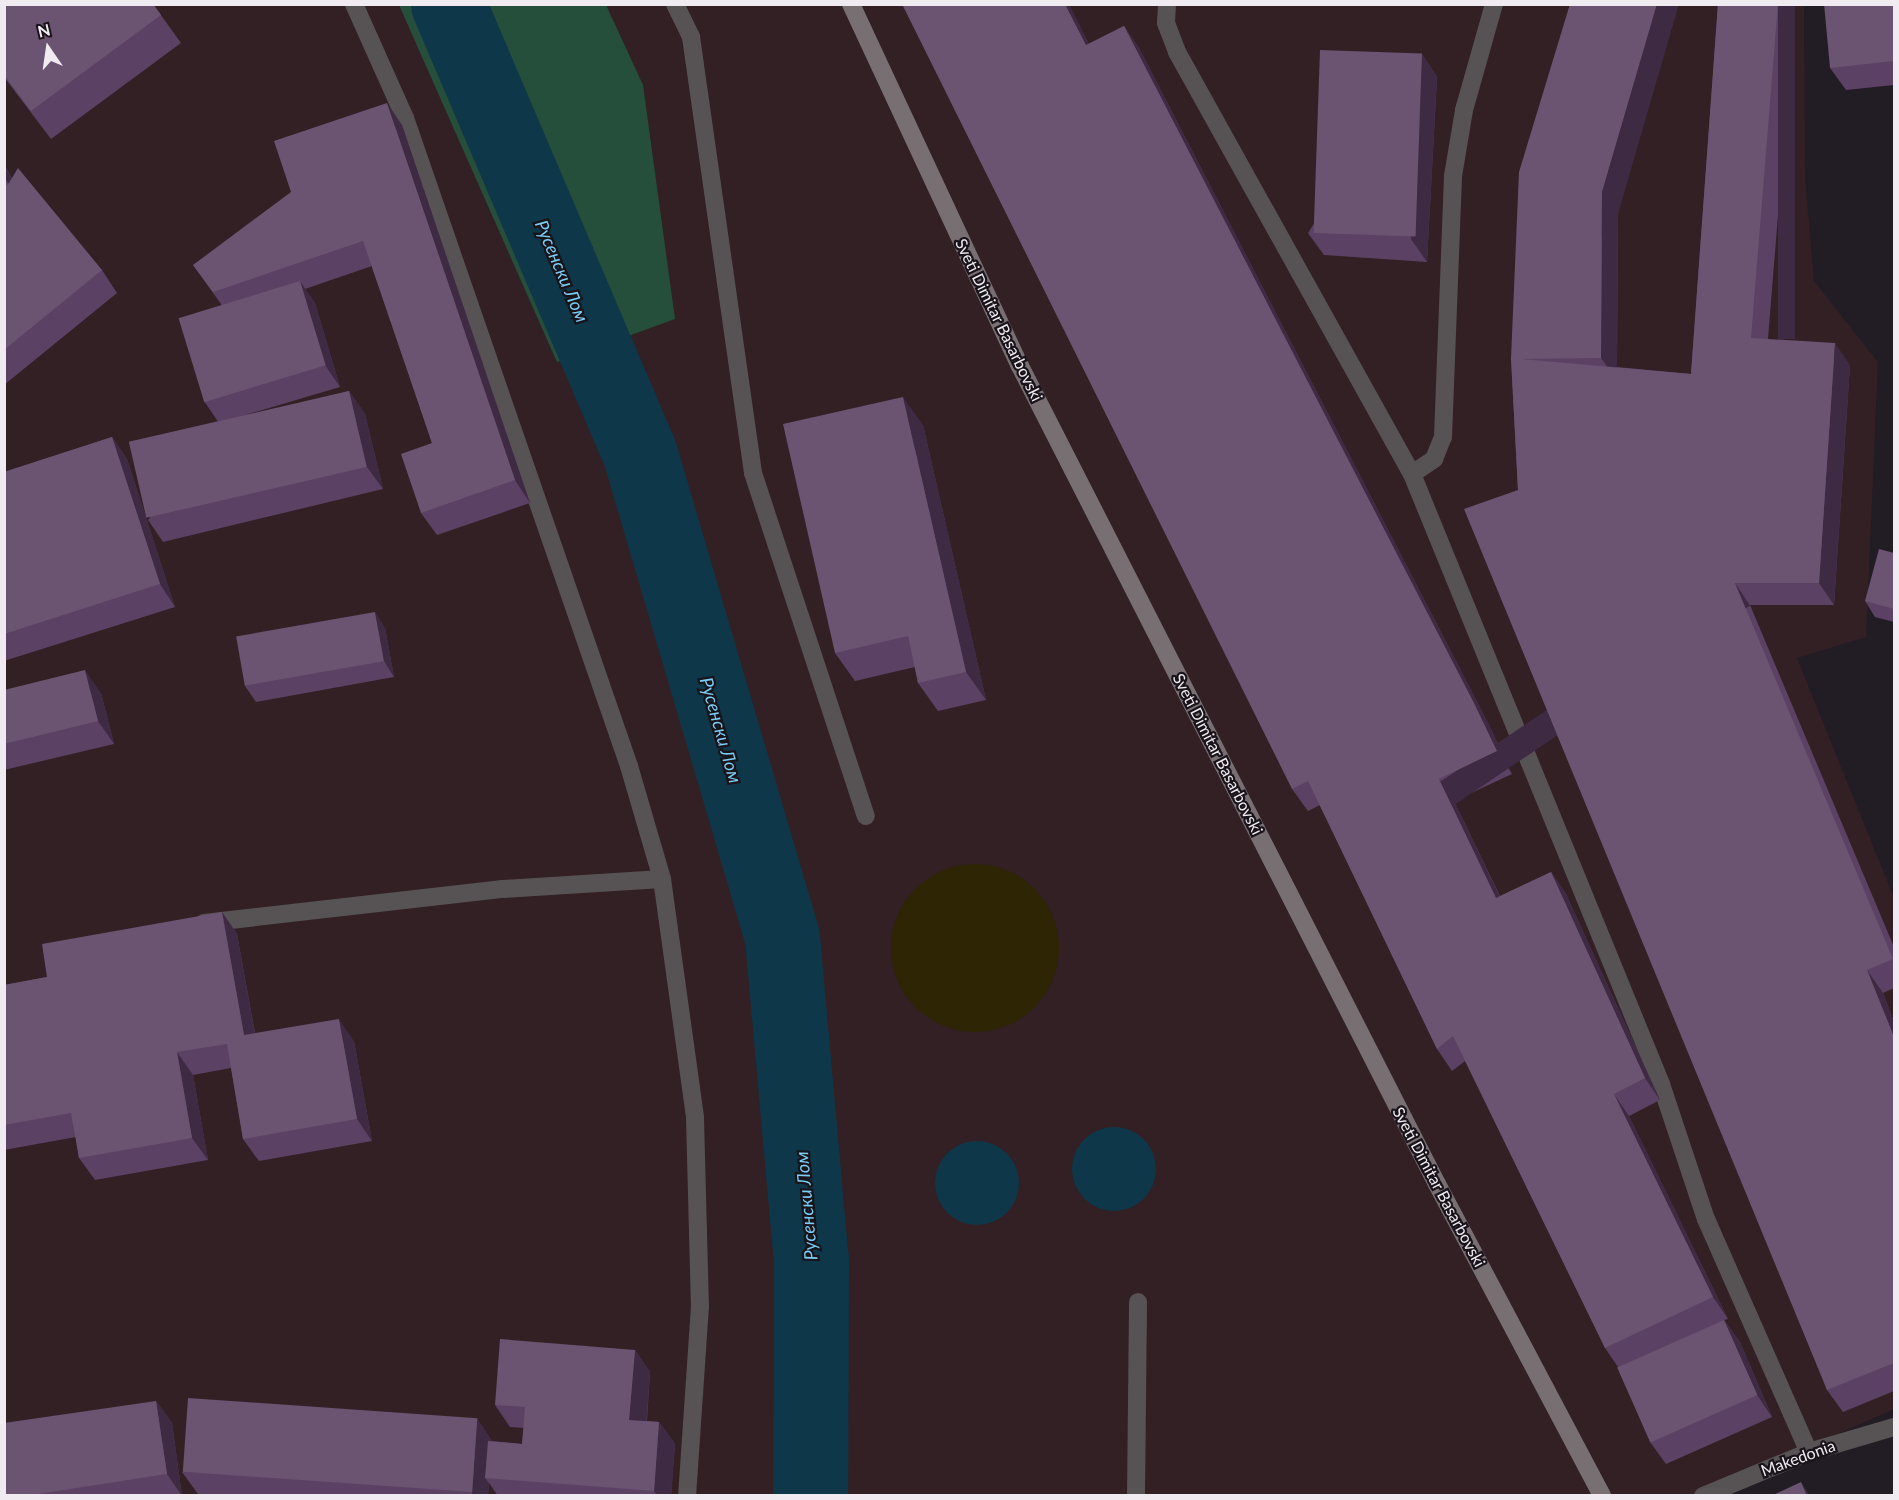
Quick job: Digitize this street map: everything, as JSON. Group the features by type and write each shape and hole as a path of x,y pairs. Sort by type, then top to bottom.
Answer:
{"street":[{"path":"354,4 408,129 629,766 662,879 695,1118 700,1306 687,1496"},
{"path":"675,4 691,37 753,472 866,816"},
{"name":"Sveti Dimitar Basarbovski","path":"851,4 1020,366 1437,1184 1602,1496"},
{"path":"1167,4 1166,23 1177,52 1412,474 1661,1084 1706,1219 1809,1452"},
{"path":"1412,474 1434,459 1443,437 1453,176 1464,110 1494,4"},
{"path":"186,927 503,889 662,879"},
{"path":"1136,1496 1138,1302"},
{"name":"Makedonia","path":"1703,1496 1809,1452 1894,1427"}],"shaded area":[{"path":"5,5 1804,5 1805,178 1814,281 1878,362 1866,637 1797,658 1894,898 1894,1409 1698,1496 5,1496"}],"green space":[{"path":"399,5 606,5 643,85 675,319 557,362"}],"sand":[{"path":"975,864 1007,870 1022,878 1034,889 1045,901 1053,916 1059,948 1053,980 1045,995 1034,1007 1022,1018 1007,1026 975,1032 943,1026 928,1018 916,1007 905,995 897,980 891,948 897,916 905,901 916,889 928,878 943,870"}],"water":[{"path":"1114,1127 1130,1130 1144,1139 1153,1153 1156,1169 1153,1185 1144,1199 1130,1208 1114,1211 1098,1208 1084,1199 1075,1185 1072,1169 1075,1153 1084,1139 1098,1130"},
{"path":"977,1141 993,1144 1007,1153 1016,1167 1019,1183 1016,1199 1007,1213 993,1222 977,1225 961,1222 947,1213 938,1199 935,1183 938,1167 947,1153 961,1144"}],"building":[{"path":"4,4 153,4 161,15 31,111 4,75"},
{"path":"902,4 1065,4 1086,45 1124,26 1497,751 1439,779 1496,898 1551,872 1645,1078 1614,1094 1713,1297 1605,1348 1453,1036 1437,1049 1308,781 1292,789"},
{"path":"1570,4 1657,4 1602,192 1601,358 1522,359 1691,374 1718,4 1778,4 1751,338 1835,343 1819,583 1735,583 1893,959 1867,970 1894,1037 1894,1363 1827,1390 1464,509 1518,490 1511,358 1519,172"},
{"path":"1824,4 1894,4 1894,61 1830,68"},
{"path":"1320,50 1422,54 1416,236 1314,233"},
{"path":"387,103 515,480 421,513 401,454 432,443 363,241 213,292 193,265 291,192 274,141"},
{"path":"18,168 102,270 4,350 4,187"},
{"path":"300,281 326,365 204,402 179,318"},
{"path":"349,391 367,467 146,518 129,442"},
{"path":"903,397 966,672 918,683 908,636 835,653 783,424"},
{"path":"112,437 160,584 4,634 4,472"},
{"path":"1879,549 1894,553 1894,609 1865,601"},
{"path":"375,612 384,661 245,686 236,636"},
{"path":"85,670 98,721 4,744 4,690"},
{"path":"222,912 244,1035 339,1019 357,1119 243,1139 227,1044 177,1052 192,1138 79,1158 71,1113 4,1125 4,985 47,977 42,944"},
{"path":"1724,1320 1757,1395 1650,1442 1617,1368"},
{"path":"500,1339 635,1350 629,1420 659,1422 654,1491 485,1478 488,1441 522,1444 525,1407 495,1405"},
{"path":"188,1398 477,1418 472,1492 183,1472"},
{"path":"156,1401 167,1474 25,1496 4,1496 4,1423"},
{"path":"1801,1482 1807,1496 1771,1496"},
{"path":"1054,1494 1091,1494 1091,1496 1054,1496"}],"waterway":[{"name":"Русенски Лом","path":"448,4 639,451 782,937 811,1259 810,1496"}]}
